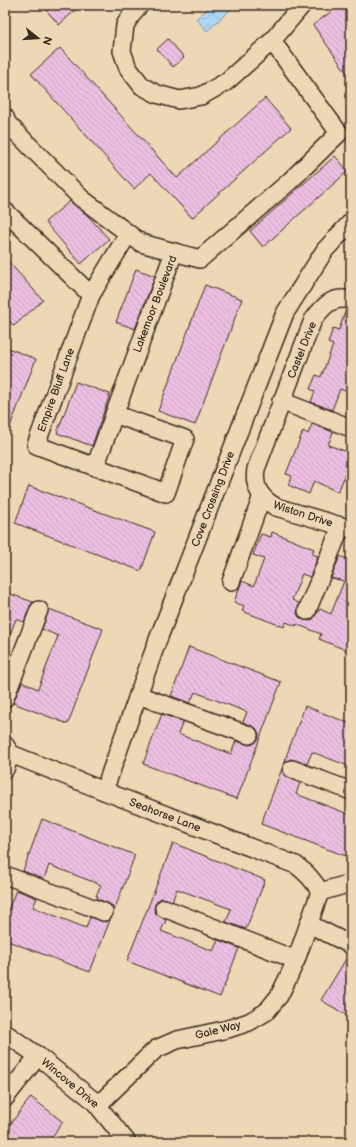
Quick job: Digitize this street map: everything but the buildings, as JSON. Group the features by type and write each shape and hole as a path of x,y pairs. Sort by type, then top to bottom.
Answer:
{"street":[{"path":"140,5 125,25 122,51 128,68 142,86 157,94 179,100 201,96 226,82 272,41 302,5"},
{"name":"Lakemoor Boulevard","path":"95,467 174,252 200,258 290,181 339,133 272,41"},
{"path":"5,117 7,123 81,198 141,244 174,252"},
{"path":"5,211 91,295"},
{"name":"Cove Crossing Drive","path":"104,791 160,635 285,313 325,250 351,222"},
{"name":"Empire Bluff Lane","path":"114,414 186,439 166,493 36,445 91,295 128,234"},
{"name":"Castel Drive","path":"281,401 313,320 328,302 337,300 351,300"},
{"path":"281,401 351,428"},
{"name":"Wiston Drive","path":"281,401 256,469 254,479 257,489 269,503 276,507 346,528"},
{"path":"231,582 262,496"},
{"path":"307,611 346,528"},
{"path":"5,698 38,610"},
{"path":"138,695 249,735"},
{"name":"Seahorse Lane","path":"7,756 104,791 296,865 308,874 316,883 320,892"},
{"path":"292,769 351,792"},
{"path":"5,875 104,912"},
{"path":"320,892 351,883"},
{"name":"Gale Way","path":"98,1105 156,1049 177,1040 235,1027 249,1022 266,1012 279,996 296,960 320,892"},
{"path":"164,908 296,960"},
{"path":"309,924 351,945"},
{"name":"Wincove Drive","path":"5,1033 38,1056 98,1105 127,1142"},
{"path":"5,1098 38,1056"}],"water":[{"path":"212,5 226,5 230,10 207,31 196,19"}]}
